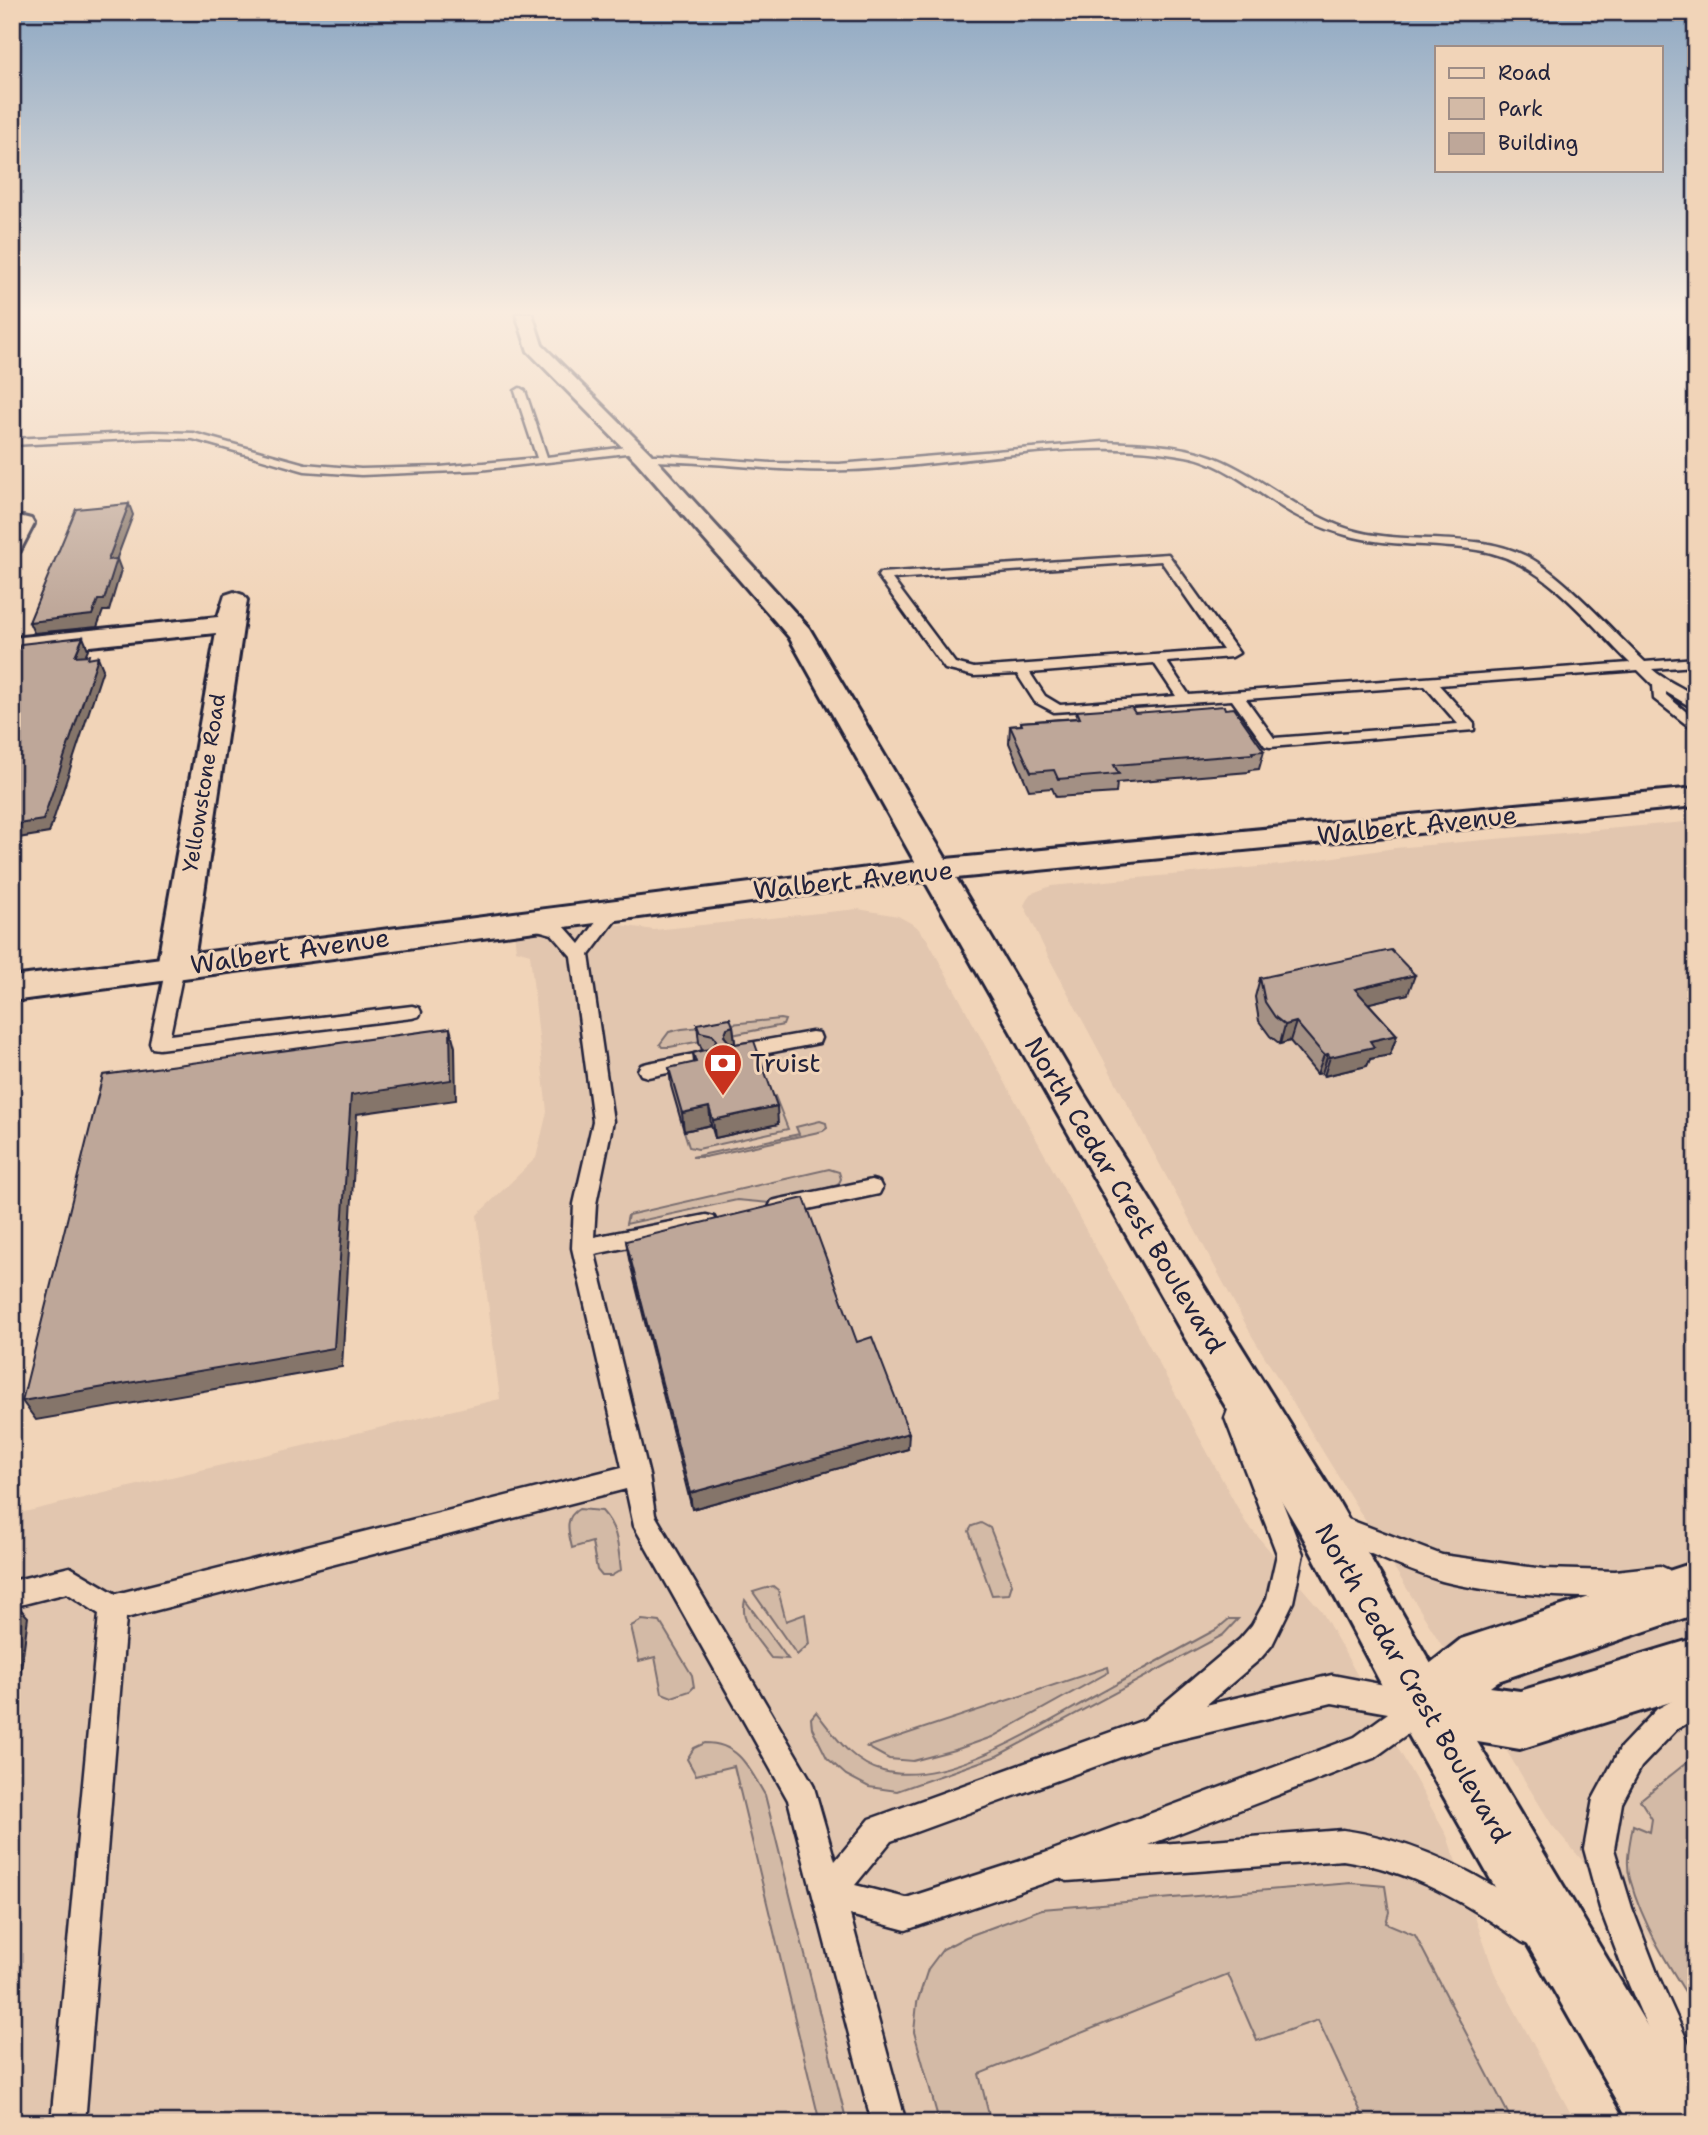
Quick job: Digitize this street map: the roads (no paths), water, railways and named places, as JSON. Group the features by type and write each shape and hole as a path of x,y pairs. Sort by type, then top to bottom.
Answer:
{"main road":[{"name":"North Cedar Crest Boulevard","path":"601,414 640,453 800,634 934,870 1201,1325 1321,1520 1423,1705 1667,2123"},
{"path":"12,546 23,524"},
{"name":"Yellowstone Road","path":"12,646 232,612 175,967"},
{"name":"Walbert Avenue","path":"12,989 621,907 934,870 1695,797"},
{"path":"1423,1705 1481,1660 1696,1588"},
{"path":"1423,1705 1520,1720 1696,1666"}],"lane":[{"path":"528,414 543,460"},
{"path":"12,442 194,436 320,470 432,470 640,453 762,466 851,467 1059,449 1136,447 1186,453 1227,465 1291,508 1331,528 1412,544 1448,542 1494,547 1525,558 1541,569 1660,684 1684,695 1696,706"},
{"path":"1164,557 1232,653 1158,659 1021,670 974,672 950,666 884,576 1164,557"},
{"path":"1158,659 1185,699"},
{"path":"1021,670 1035,696 1047,706 1059,709 1696,662"},
{"path":"1236,696 1270,743 1469,727 1429,681"},
{"path":"1660,684 1660,696 1696,728"},
{"path":"580,955 621,907"},
{"path":"518,921 539,923 558,930 580,955 603,1121 585,1204 583,1248 636,1475 643,1518 802,1795 889,2123"},
{"path":"175,967 159,1043 412,1012"},
{"path":"736,1046 809,1032"},
{"path":"647,1064 703,1053"},
{"path":"754,1213 872,1188"},
{"path":"583,1248 727,1218"},
{"path":"1151,1732 1262,1635 1280,1602 1290,1554 1201,1325"},
{"path":"12,1594 70,1580 113,1608 636,1475"},
{"path":"1321,1520 1442,1568 1483,1575 1544,1582 1615,1584 1696,1575"},
{"path":"68,2123 113,1608"},
{"path":"828,1894 881,1830 1151,1732 1332,1689 1423,1705"},
{"path":"1696,1702 1667,1719 1631,1757 1608,1798 1599,1849 1616,1908 1645,1985 1696,2099"},
{"path":"828,1894 906,1914 1045,1868 1364,1748 1423,1705"},
{"path":"1045,1868 1342,1845 1366,1847 1421,1864 1452,1879 1487,1899 1571,1957"}],"place":[{"name":"Truist","path":"723,1097"}]}
